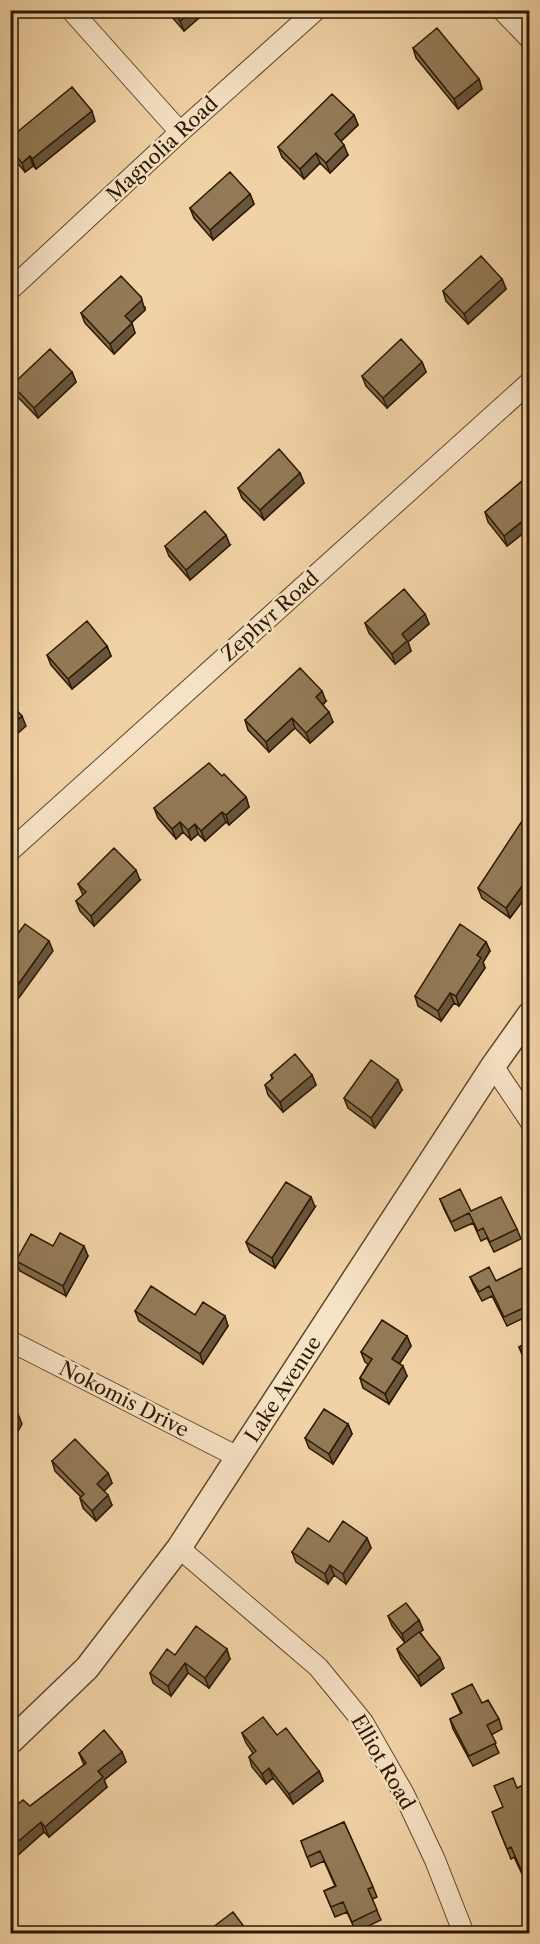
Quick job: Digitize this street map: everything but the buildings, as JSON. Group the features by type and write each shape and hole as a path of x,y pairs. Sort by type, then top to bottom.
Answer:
{"street":[{"path":"71,10 180,132"},
{"name":"Magnolia Road","path":"10,290 180,132 316,10"},
{"path":"502,10 530,39"},
{"name":"Zephyr Road","path":"10,851 530,382"},
{"name":"Lake Avenue","path":"10,1742 87,1668 179,1548 493,1066 530,1014"},
{"path":"493,1066 530,1121"},
{"name":"Nokomis Drive","path":"10,1341 238,1457"},
{"name":"Elliot Road","path":"179,1548 318,1667 363,1722 409,1803 435,1860 464,1934"}]}
